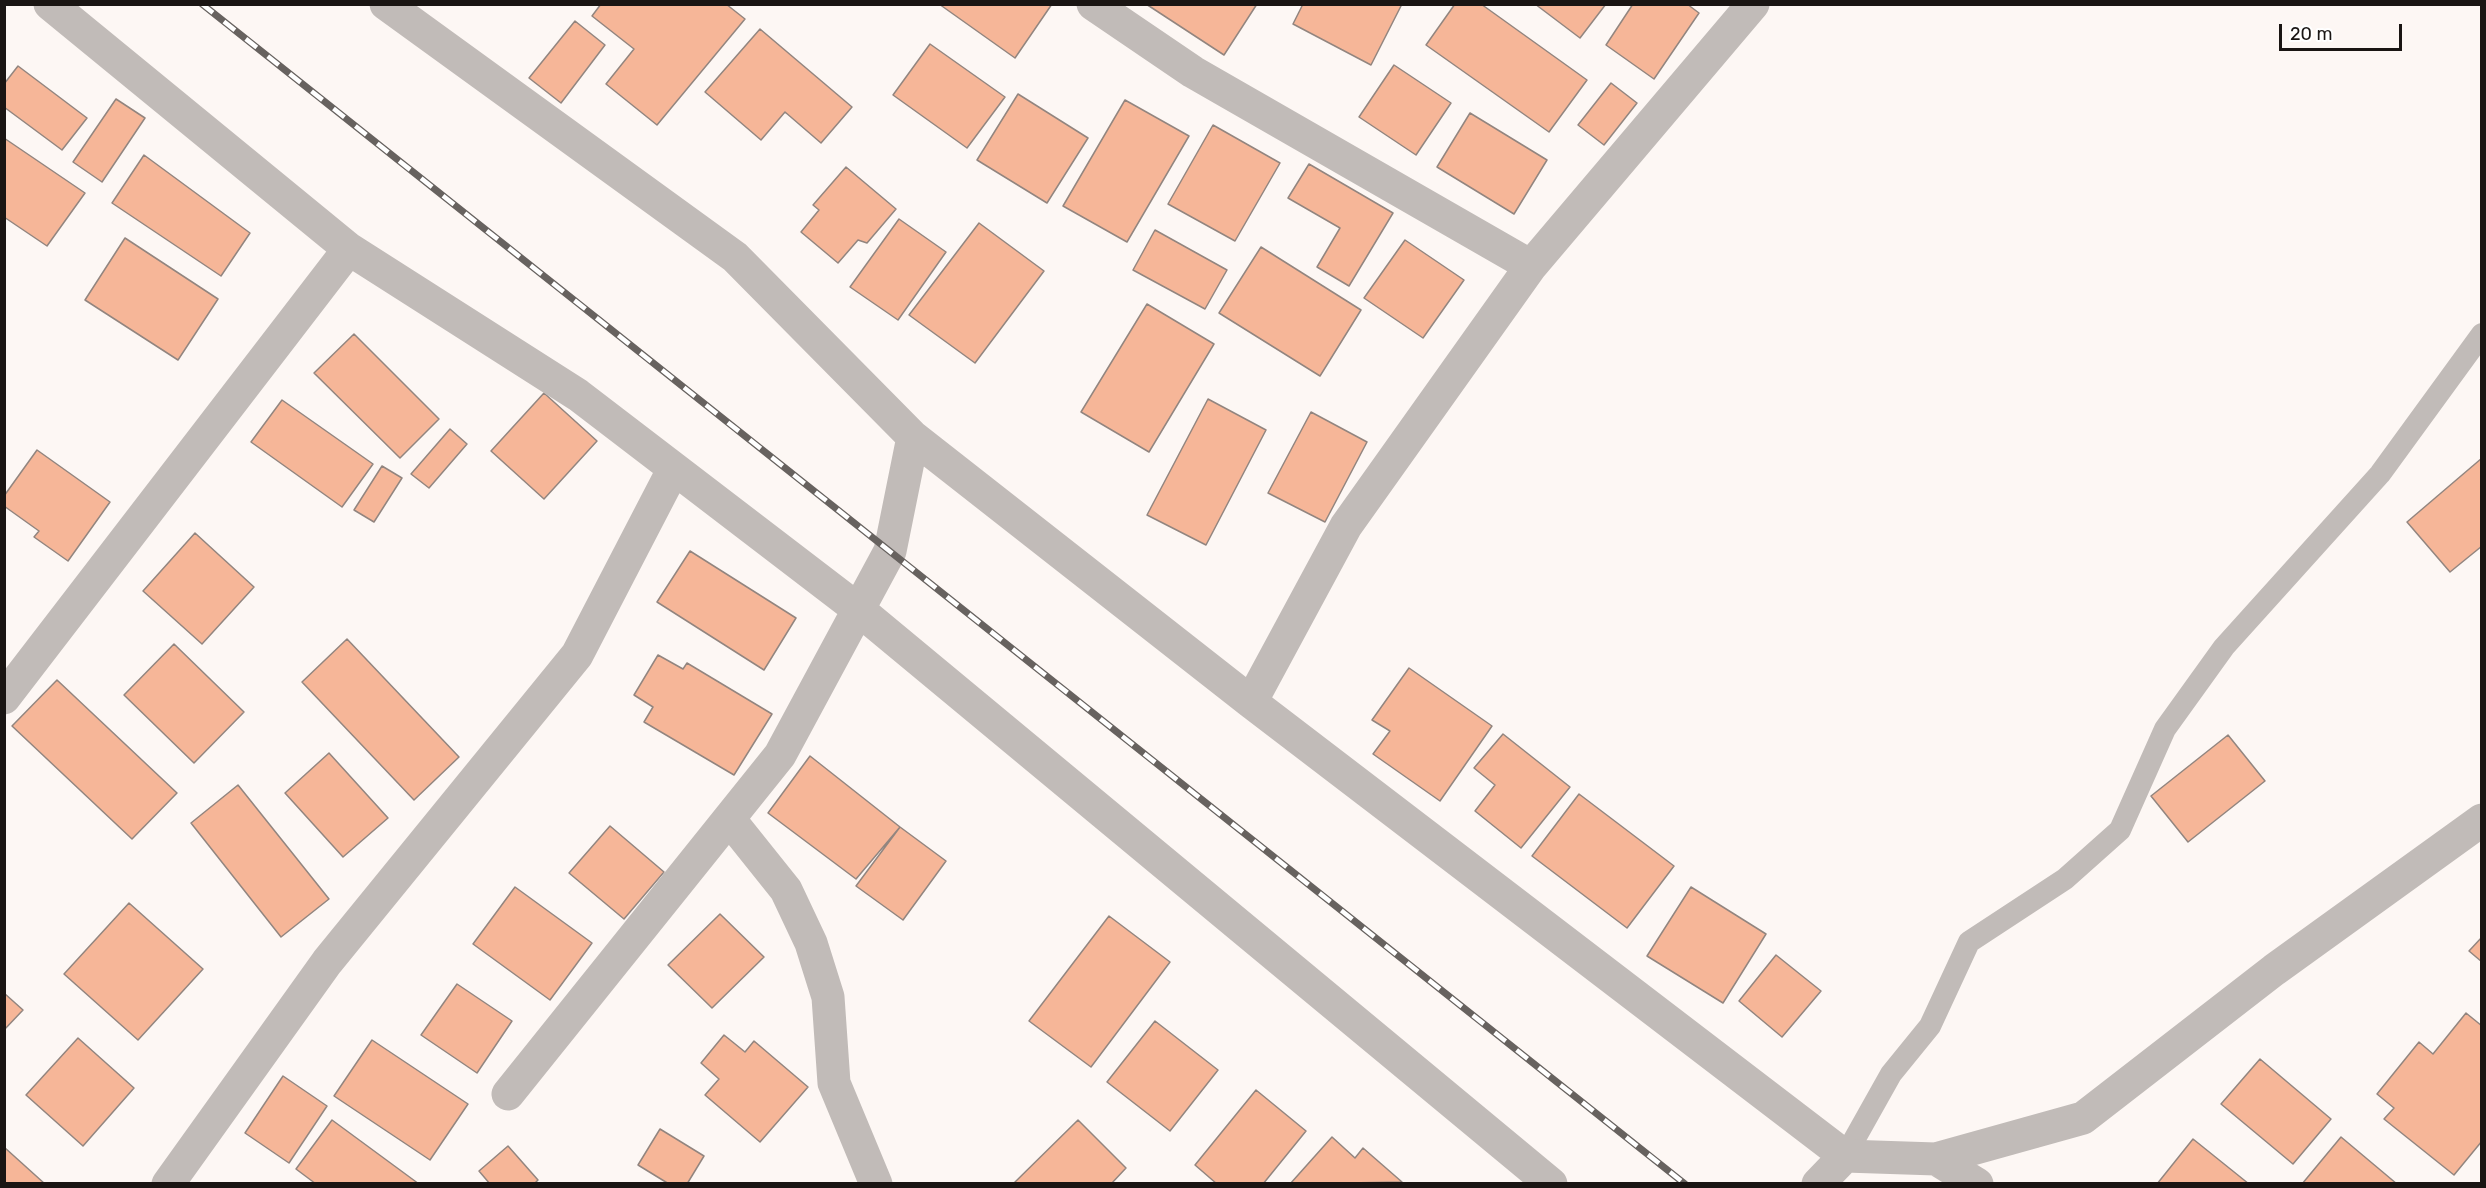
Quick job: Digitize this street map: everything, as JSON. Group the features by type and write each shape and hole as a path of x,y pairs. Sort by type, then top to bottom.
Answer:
{"street":[{"path":"50,4 349,249 578,396 859,610 1551,1184"},
{"path":"386,4 735,257 913,437 1251,702 1845,1156 1936,1159 2083,1118 2274,970 2481,820"},
{"path":"1093,4 1193,72 1531,266"},
{"path":"1251,702 1346,526 1531,266 1753,4"},
{"path":"4,698 349,249"},
{"path":"507,1094 730,820 780,755 890,551 913,437"},
{"path":"168,1184 327,962 577,655 673,470"},
{"path":"730,820 786,890 811,943 828,998 834,1083 876,1184"},
{"path":"1818,1184 1845,1156"},
{"path":"1936,1159 1977,1184"}],"lane":[{"path":"1845,1156 1891,1074 1930,1026 1970,942 2065,879 2120,830 2165,729 2224,647 2380,474 2481,334"}],"building":[{"path":"601,4 726,4 745,19 657,125 606,84 634,49 592,16"},
{"path":"939,4 1052,4 1015,58"},
{"path":"1146,4 1257,4 1224,55"},
{"path":"1303,4 1402,4 1371,65 1293,24"},
{"path":"1455,4 1481,4 1587,80 1549,132 1426,45"},
{"path":"1535,4 1606,4 1580,38"},
{"path":"1633,4 1687,4 1699,13 1654,79 1606,45"},
{"path":"575,21 605,45 561,103 529,78"},
{"path":"760,29 852,107 821,143 785,112 761,140 705,92"},
{"path":"930,44 1005,97 967,148 893,95"},
{"path":"1394,65 1451,103 1416,155 1359,117"},
{"path":"18,66 87,118 62,150 4,107 4,84"},
{"path":"1611,83 1637,103 1604,145 1578,125"},
{"path":"1018,94 1088,138 1047,203 977,160"},
{"path":"116,99 145,118 102,182 73,162"},
{"path":"1125,100 1189,136 1127,242 1063,206"},
{"path":"1470,113 1547,160 1514,214 1437,167"},
{"path":"1213,125 1280,163 1235,241 1168,204"},
{"path":"4,138 85,193 47,246 4,217"},
{"path":"144,155 250,233 221,276 112,203"},
{"path":"1309,164 1393,213 1349,286 1317,267 1340,228 1288,198"},
{"path":"846,167 896,209 867,243 858,240 838,263 801,232 819,210 813,205"},
{"path":"899,219 946,252 898,320 850,287"},
{"path":"979,223 1044,271 975,363 909,315"},
{"path":"1155,230 1227,270 1205,309 1133,270"},
{"path":"125,238 218,299 178,360 85,300"},
{"path":"1405,240 1464,280 1423,338 1364,298"},
{"path":"1261,247 1361,310 1320,376 1219,313"},
{"path":"1147,304 1214,344 1149,452 1081,412"},
{"path":"354,334 439,419 400,458 314,373"},
{"path":"544,393 597,441 544,499 491,451"},
{"path":"1208,399 1266,430 1206,545 1147,515"},
{"path":"282,400 373,464 342,507 251,442"},
{"path":"1311,412 1367,442 1325,522 1268,493"},
{"path":"450,429 467,444 429,488 411,474"},
{"path":"37,450 110,502 68,561 34,537 39,531 4,506 4,496"},
{"path":"2482,458 2482,546 2450,572 2407,522"},
{"path":"382,466 402,478 374,522 354,510"},
{"path":"195,533 254,587 202,644 143,591"},
{"path":"690,551 796,618 764,670 657,602"},
{"path":"347,639 459,757 414,800 302,682"},
{"path":"174,644 244,712 194,763 124,695"},
{"path":"658,655 683,669 687,663 772,714 734,775 644,722 653,707 634,695"},
{"path":"1409,668 1492,726 1440,801 1373,754 1390,731 1372,720"},
{"path":"57,680 177,793 132,839 12,726"},
{"path":"1503,734 1570,787 1521,848 1475,811 1495,785 1474,768"},
{"path":"2228,735 2265,781 2188,842 2151,796"},
{"path":"329,753 388,818 343,857 285,793"},
{"path":"810,756 900,827 856,879 768,813"},
{"path":"238,785 329,899 281,937 191,823"},
{"path":"1579,794 1674,866 1627,928 1532,856"},
{"path":"610,826 664,872 624,919 569,873"},
{"path":"900,827 946,861 903,920 856,886"},
{"path":"515,887 592,943 550,1000 473,944"},
{"path":"1691,887 1766,934 1723,1003 1647,956"},
{"path":"129,903 203,969 138,1040 64,974"},
{"path":"720,914 764,957 712,1008 668,965"},
{"path":"1109,916 1170,962 1091,1067 1029,1021"},
{"path":"2482,937 2482,962 2469,951"},
{"path":"1776,955 1821,991 1782,1037 1739,1001"},
{"path":"457,984 512,1021 477,1073 421,1035"},
{"path":"4,993 23,1010 4,1030"},
{"path":"2466,1013 2482,1026 2482,1141 2454,1175 2384,1119 2394,1108 2377,1094 2419,1042 2433,1054"},
{"path":"1155,1021 1218,1070 1170,1131 1107,1082"},
{"path":"724,1035 745,1052 754,1041 808,1087 760,1142 705,1095 719,1079 701,1063"},
{"path":"78,1038 134,1088 83,1146 26,1095"},
{"path":"372,1040 468,1104 430,1160 334,1096"},
{"path":"2260,1059 2331,1119 2293,1164 2221,1104"},
{"path":"283,1076 327,1106 289,1163 245,1133"},
{"path":"1256,1090 1306,1131 1263,1184 1217,1184 1195,1165"},
{"path":"332,1120 419,1184 316,1184 296,1169"},
{"path":"1078,1120 1126,1168 1111,1184 1013,1184"},
{"path":"660,1129 704,1156 687,1184 669,1184 638,1165"},
{"path":"1332,1137 1355,1158 1363,1148 1402,1182 1290,1184"},
{"path":"2341,1137 2397,1184 2302,1184"},
{"path":"2193,1139 2249,1184 2157,1184"},
{"path":"508,1146 538,1180 534,1184 490,1184 479,1171"},
{"path":"4,1147 45,1184 4,1184"}],"railway":[{"path":"202,4 1685,1184"}]}
